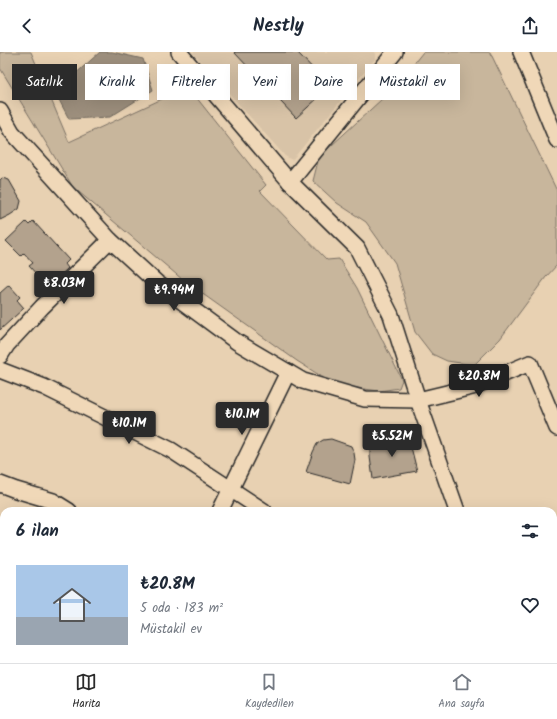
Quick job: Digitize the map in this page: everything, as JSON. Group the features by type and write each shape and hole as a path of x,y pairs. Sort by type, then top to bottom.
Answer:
{"street":[{"path":"179,52 290,182 357,248 391,315 418,400 456,507"},
{"path":"521,52 557,140"},
{"path":"290,182 390,54"},
{"path":"0,111 12,132 110,240 157,283 237,342 303,381 365,399 418,400 472,387 530,363 557,428"},
{"path":"0,356 7,345 42,307 110,240"},
{"path":"0,370 44,387 171,450 258,507"},
{"path":"222,507 232,490 288,372"},
{"path":"0,484 53,502 62,507"}],"shaded area":[{"path":"0,52 31,52 36,64 12,64 12,88 0,68"},
{"path":"100,52 112,52 143,59 145,64 86,64"},
{"path":"192,52 375,52 375,59 371,64 365,64 365,71 357,81 357,64 299,64 299,100 341,100 292,160 285,156 230,94 230,64 203,64"},
{"path":"423,52 490,52 557,191 557,265 546,277 500,339 474,365 447,361 432,354 415,332 395,263 366,222 337,203 313,181 319,157 381,100 460,100 460,64 413,64"},
{"path":"85,65 85,100 137,100 110,117 69,119 59,100 77,100 77,72"},
{"path":"149,78 153,90 149,93"},
{"path":"20,100 51,100 69,142 160,100 198,100 266,185 260,191 327,260 339,259 357,288 402,380 399,388 379,391 335,385 297,361 183,280 73,187"}],"building":[{"path":"234,52 297,52 309,64 299,64 299,100 316,100 296,118 279,100 291,100 291,64 245,64"},
{"path":"2,178 9,180 21,201 19,209 0,220 0,180"},
{"path":"33,221 69,260 65,264 68,268 48,287 29,266 33,263 24,253 21,256 6,241 26,222 29,225"},
{"path":"9,285 20,297 17,300 24,308 0,330 0,293"},
{"path":"402,436 411,447 417,471 373,479 370,449 374,442 380,439"},
{"path":"331,439 351,446 354,453 355,460 350,484 306,472 317,444 323,440"}]}
